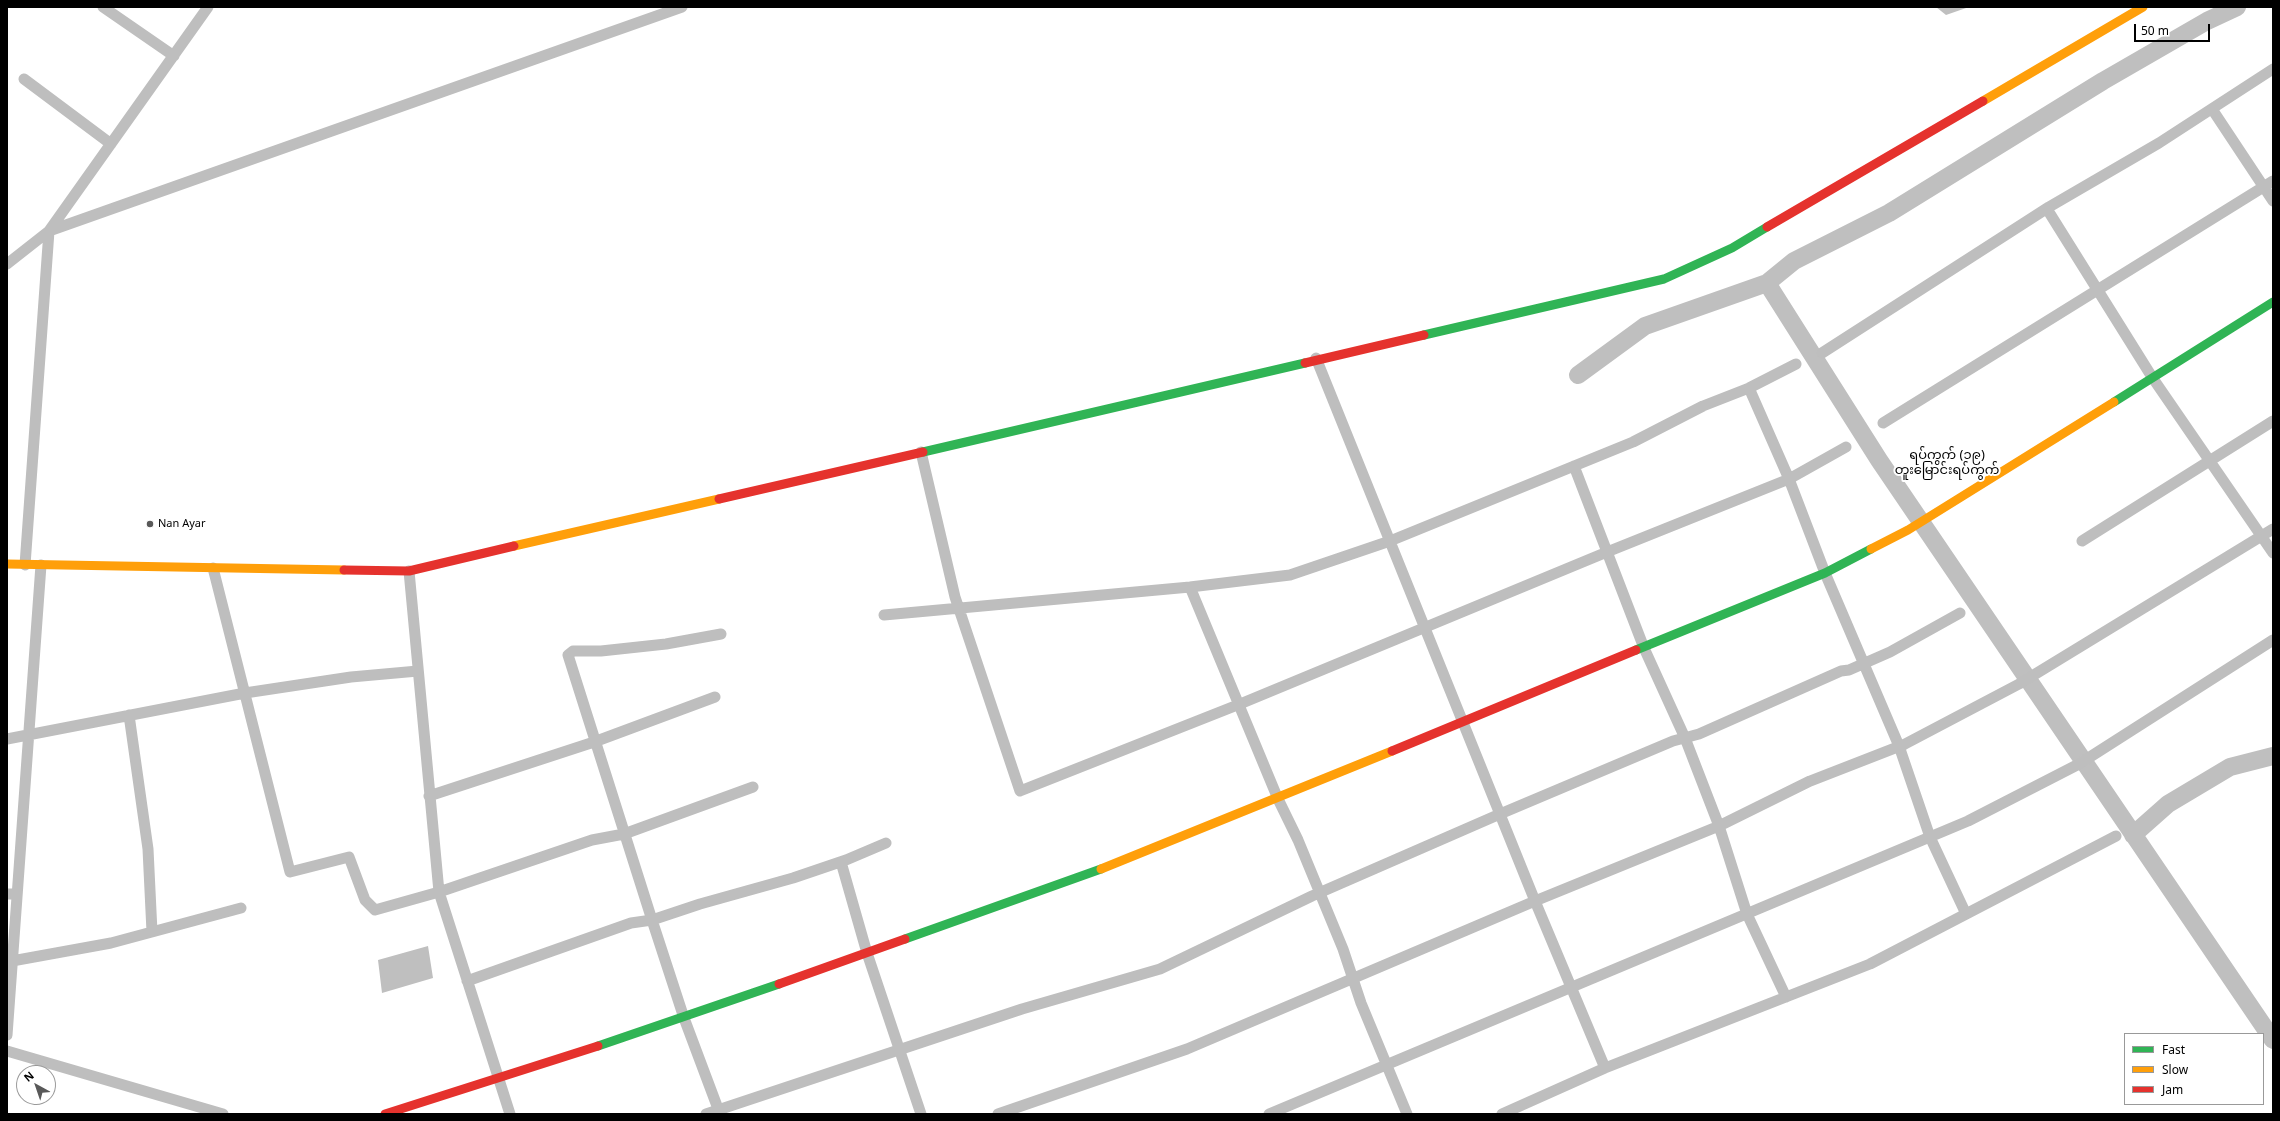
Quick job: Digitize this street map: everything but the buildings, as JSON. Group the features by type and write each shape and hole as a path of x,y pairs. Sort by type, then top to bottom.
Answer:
{"main road":[{"path":"7,564 409,571 921,452 1316,358 1664,279 1732,248 2143,7"},
{"path":"385,1114 499,1079 684,1018 1122,862 1825,574 1908,530 2273,302"}],"street":[{"path":"103,7 174,56"},
{"path":"7,264 49,230 208,7"},
{"path":"49,230 682,7"},
{"path":"1822,353 2047,209 2212,109 2273,68"},
{"path":"24,80 110,144"},
{"path":"2212,109 2268,184 2273,201"},
{"path":"1883,423 2268,184"},
{"path":"2047,209 2152,377 2273,554"},
{"path":"25,565 49,230"},
{"path":"1316,358 1462,722 1605,1068"},
{"path":"884,615 1190,587 1290,574 1390,541 1633,442 1703,406 1749,388 1796,364"},
{"path":"1749,388 1789,479 1825,574 1865,663 1899,746 1930,837 1966,914"},
{"path":"2082,541 2273,421"},
{"path":"921,452 959,608 1020,791 1240,704 1607,552 1789,479 1846,447"},
{"path":"1574,466 1644,648 1685,738 1719,826 1747,914 1786,997"},
{"path":"998,1114 1187,1049 1535,901 1719,826 1810,781 1899,746 2019,684 2273,529"},
{"path":"7,1035 12,961 12,894 29,734 41,565"},
{"path":"213,568 290,872 349,857 365,900 375,910 439,892 592,840 624,834 753,787"},
{"path":"409,571 439,892 510,1114"},
{"path":"1190,587 1240,704 1278,799 1298,840 1342,949 1352,979 1407,1114"},
{"path":"706,1114 719,1112 1022,1009 1160,969 1319,892 1673,741 1699,734 1841,671 1849,670 1890,652 1960,613"},
{"path":"719,1112 684,1018 594,742 568,655 570,653 666,644 721,634"},
{"path":"1269,1114 1968,821 2079,764 2273,640"},
{"path":"7,739 245,693 351,677 418,671"},
{"path":"429,796 594,742 715,697"},
{"path":"130,715 148,849 152,932"},
{"path":"1502,1114 1605,1068 1870,964 2116,836"},
{"path":"467,981 631,922 652,920 700,904 793,878 841,862 886,844"},
{"path":"841,862 866,953 921,1114"},
{"path":"12,961 111,943 241,908"},
{"path":"7,1051 223,1114"}],"shaded area":[{"path":"1936,7 1969,7 1946,15"},
{"path":"428,946 433,978 382,993 378,960"}],"waterway":[{"path":"1578,375 1645,326 1767,283 1794,261 1889,213 2103,81 2207,21 2237,7"},
{"path":"1767,283 1879,460 2273,1040"},
{"path":"2133,835 2168,804 2230,767 2273,756"}],"traffic: fast":[{"path":"1424,335 1664,279 1732,248 1767,227"},
{"path":"2114,402 2273,302"},
{"path":"923,452 1305,363"},
{"path":"1636,650 1825,573 1871,549"},
{"path":"905,939 1101,869"},
{"path":"598,1046 779,984"}],"traffic: slow":[{"path":"1983,101 2143,7"},
{"path":"1871,549 1908,530 2114,402"},
{"path":"514,546 719,499"},
{"path":"7,564 344,570"},
{"path":"1101,869 1392,751"}],"traffic: jam":[{"path":"1767,227 1983,101"},
{"path":"1305,363 1424,335"},
{"path":"719,499 923,452"},
{"path":"344,570 409,571 514,546"},
{"path":"1392,751 1636,650"},
{"path":"779,984 905,939"},
{"path":"385,1114 598,1046"}],"place":[{"name":"Nan Ayar","path":"150,524"}],"district":[{"name":"ရပ်ကွက် (၁၉) တူးမြောင်းရပ်ကွက်","path":"1947,462"}]}
